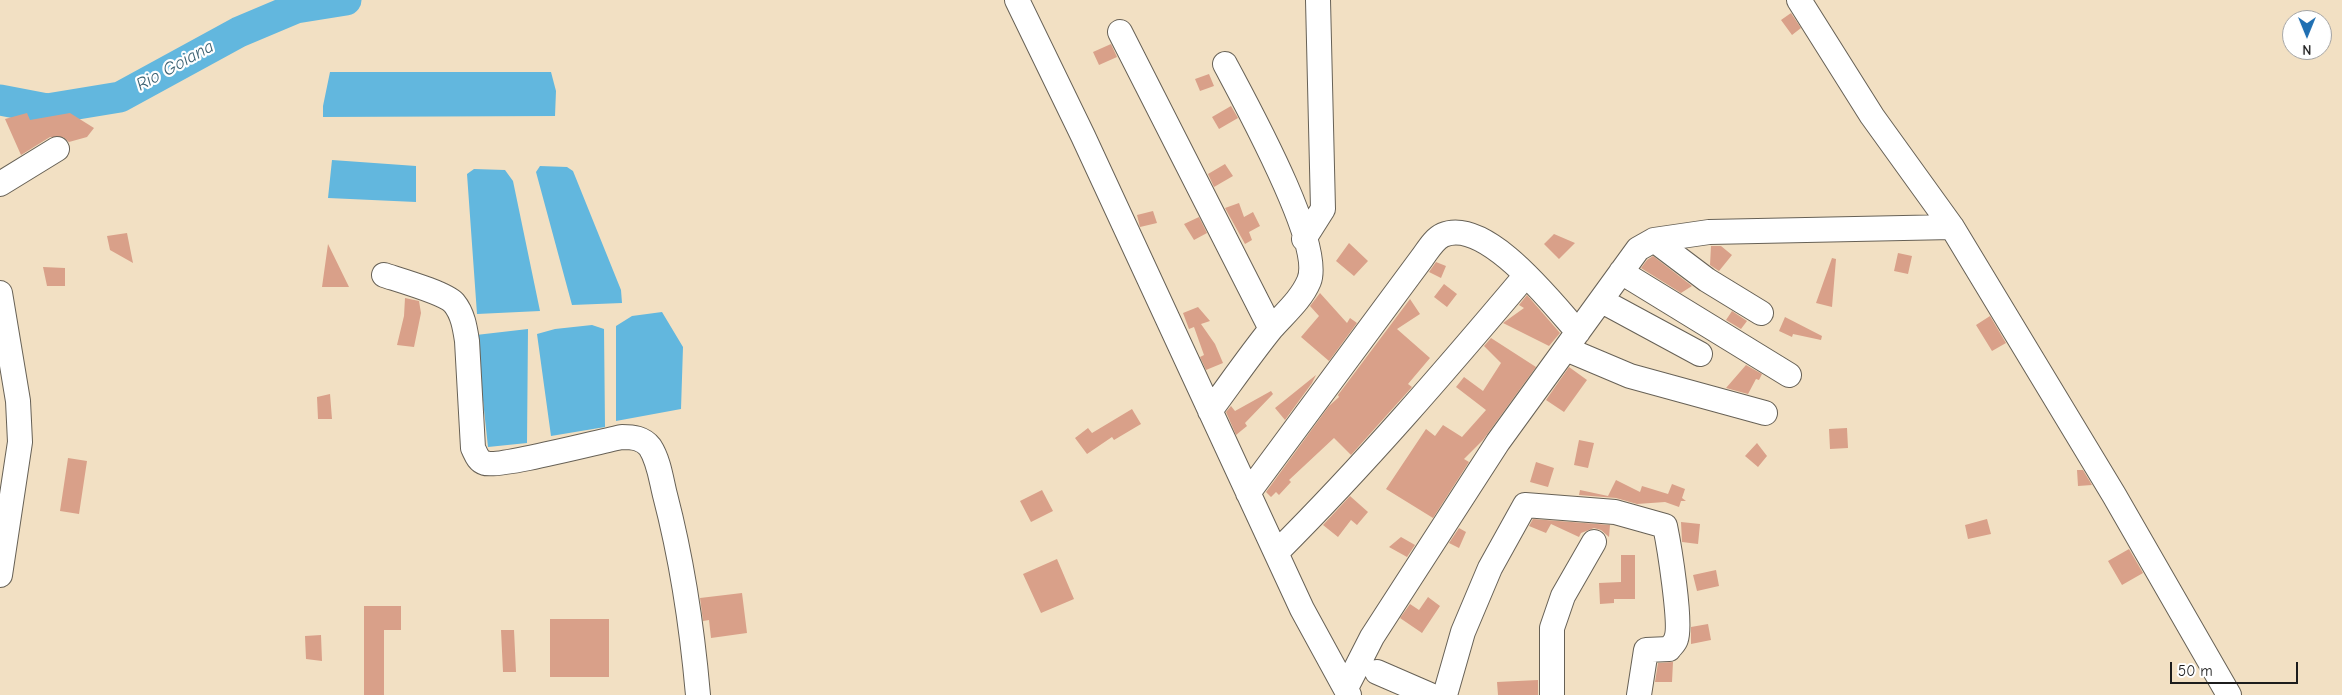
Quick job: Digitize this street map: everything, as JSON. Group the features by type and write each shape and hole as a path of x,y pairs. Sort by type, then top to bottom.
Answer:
{"street":[{"path":"1017,0 1083,136 1302,609 1347,692"},
{"path":"1304,239 1323,209 1318,0"},
{"path":"1799,0 1872,116 1952,227 2114,494 2229,695"},
{"path":"1120,32 1271,329"},
{"path":"1210,411 1271,329 1304,290 1312,272 1304,239 1280,170 1225,64"},
{"path":"0,184 57,149"},
{"path":"1347,692 1372,637 1498,442 1638,249 1654,240 1708,232 1952,227"},
{"path":"1248,493 1436,239 1444,234 1468,233 1487,242 1526,275 1572,340 1630,376 1765,413"},
{"path":"1654,240 1706,280 1761,313"},
{"path":"1621,272 1788,375"},
{"path":"384,275 446,297 458,309 464,324 467,341 473,448 481,462 487,464 507,462 622,437 637,438 649,446 660,475 685,582 698,695"},
{"path":"1277,552 1328,500 1418,402 1526,275"},
{"path":"0,293 18,401 20,442 0,574"},
{"path":"1602,301 1700,354"},
{"path":"1445,695 1462,632 1490,568 1524,505 1615,512 1664,526 1669,547 1676,612 1676,639 1669,649 1646,650 1639,695"},
{"path":"1552,695 1552,628 1563,596 1594,542"},
{"path":"1377,672 1430,695"}],"water":[{"path":"330,72 551,72 556,91 555,116 323,117 323,106"},
{"path":"332,160 416,166 416,202 328,198"},
{"path":"540,166 567,167 573,171 621,290 622,303 572,305 536,172"},
{"path":"474,169 505,170 513,181 540,311 477,314 467,174"},
{"path":"662,312 683,347 681,409 616,421 616,326 632,316"},
{"path":"592,325 604,329 605,427 551,436 537,334 555,329"},
{"path":"528,329 527,443 488,447 476,335"}],"building":[{"path":"1791,13 1801,28 1792,35 1781,20"},
{"path":"1111,44 1117,57 1099,65 1093,52"},
{"path":"1209,74 1214,86 1200,91 1195,79"},
{"path":"1231,106 1238,118 1219,129 1212,117"},
{"path":"27,113 30,120 70,113 94,128 87,137 69,142 63,137 50,137 21,155 5,119"},
{"path":"1225,164 1233,176 1214,187 1208,174"},
{"path":"1239,203 1244,217 1253,212 1260,226 1249,232 1252,240 1245,244 1225,208"},
{"path":"1153,211 1157,223 1140,227 1137,215"},
{"path":"1199,217 1207,233 1194,240 1184,224"},
{"path":"127,233 133,263 110,250 107,236"},
{"path":"1554,234 1575,243 1559,259 1544,244"},
{"path":"1349,243 1368,261 1354,276 1336,261"},
{"path":"328,244 349,287 322,287"},
{"path":"1711,246 1721,246 1732,255 1719,271 1710,265"},
{"path":"1898,253 1912,256 1908,274 1894,271"},
{"path":"1653,256 1692,286 1681,293 1641,268"},
{"path":"1832,258 1836,259 1832,307 1816,303"},
{"path":"1436,262 1446,266 1441,278 1429,272"},
{"path":"43,267 65,268 65,286 47,286"},
{"path":"1444,284 1457,294 1447,307 1434,297"},
{"path":"1320,293 1347,323 1350,318 1357,323 1329,361 1301,337 1319,316 1310,306"},
{"path":"1527,295 1560,333 1549,346 1503,323 1524,308 1519,305"},
{"path":"405,298 419,301 421,313 414,347 397,345 404,316"},
{"path":"1410,299 1420,314 1397,329 1430,358 1408,384 1412,387 1351,455 1334,438 1289,480 1291,482 1279,495 1276,492 1271,497 1266,492 1329,406 1339,397 1338,395"},
{"path":"1198,307 1210,321 1201,324 1215,344 1223,363 1206,370 1200,357 1204,355 1194,327 1189,329 1183,313"},
{"path":"1732,311 1747,321 1741,329 1726,320"},
{"path":"1990,316 2006,343 1992,351 1976,325"},
{"path":"1785,317 1822,336 1821,340 1793,334 1792,337 1779,331"},
{"path":"1491,338 1536,367 1483,440 1464,459 1469,462 1433,518 1386,489 1426,429 1435,436 1443,425 1462,437 1486,410 1456,387 1464,377 1483,391 1501,363 1484,346"},
{"path":"1746,365 1762,374 1759,380 1756,379 1748,394 1726,388"},
{"path":"1569,367 1587,380 1564,412 1546,400"},
{"path":"1316,375 1312,383 1285,420 1275,408"},
{"path":"1271,391 1273,394 1245,423 1247,426 1236,435 1226,412 1231,406 1235,411"},
{"path":"330,394 332,419 318,419 317,397"},
{"path":"1132,409 1141,424 1114,440 1112,437 1087,454 1075,438 1088,428 1092,433"},
{"path":"1847,428 1848,448 1830,449 1829,429"},
{"path":"1579,440 1594,443 1588,468 1574,465"},
{"path":"1757,443 1767,456 1758,467 1745,456"},
{"path":"68,458 87,461 79,514 60,511"},
{"path":"1536,462 1554,468 1548,487 1530,482"},
{"path":"2077,470 2083,470 2092,485 2078,486"},
{"path":"1616,480 1640,492 1642,486 1668,494 1672,484 1685,489 1682,498 1686,501 1681,501 1679,507 1665,502 1637,504 1616,498 1579,495 1580,490 1608,496"},
{"path":"1042,490 1053,511 1031,522 1020,501"},
{"path":"1350,496 1368,512 1357,525 1351,520 1338,537 1323,525"},
{"path":"1533,519 1610,525 1609,537 1601,530 1594,528 1581,533 1579,537 1551,524 1546,533 1529,526"},
{"path":"1987,519 1991,534 1968,539 1965,525"},
{"path":"1681,522 1700,524 1698,544 1682,542"},
{"path":"1459,528 1466,532 1459,548 1449,543"},
{"path":"1401,537 1415,545 1407,557 1389,547"},
{"path":"2129,549 2143,573 2122,585 2108,561"},
{"path":"1621,555 1635,555 1635,599 1614,599 1614,603 1600,604 1599,583 1621,582"},
{"path":"1057,559 1074,599 1041,613 1023,574"},
{"path":"1716,570 1719,586 1697,591 1693,575"},
{"path":"742,593 747,633 711,638 709,620 703,621 700,598"},
{"path":"1428,597 1440,606 1422,633 1400,618 1410,604 1419,610"},
{"path":"364,606 401,606 401,630 384,630 384,695 364,695"},
{"path":"550,619 609,619 609,677 550,677"},
{"path":"1708,624 1711,640 1691,644 1691,627"},
{"path":"501,630 514,630 516,672 503,672"},
{"path":"321,635 322,661 306,659 305,636"},
{"path":"1673,662 1672,682 1655,682 1658,663"},
{"path":"1538,680 1538,695 1498,695 1497,682"}],"waterway":[{"name":"Rio Goiana","path":"0,100 47,109 120,97 239,32 296,8 346,0"}]}
